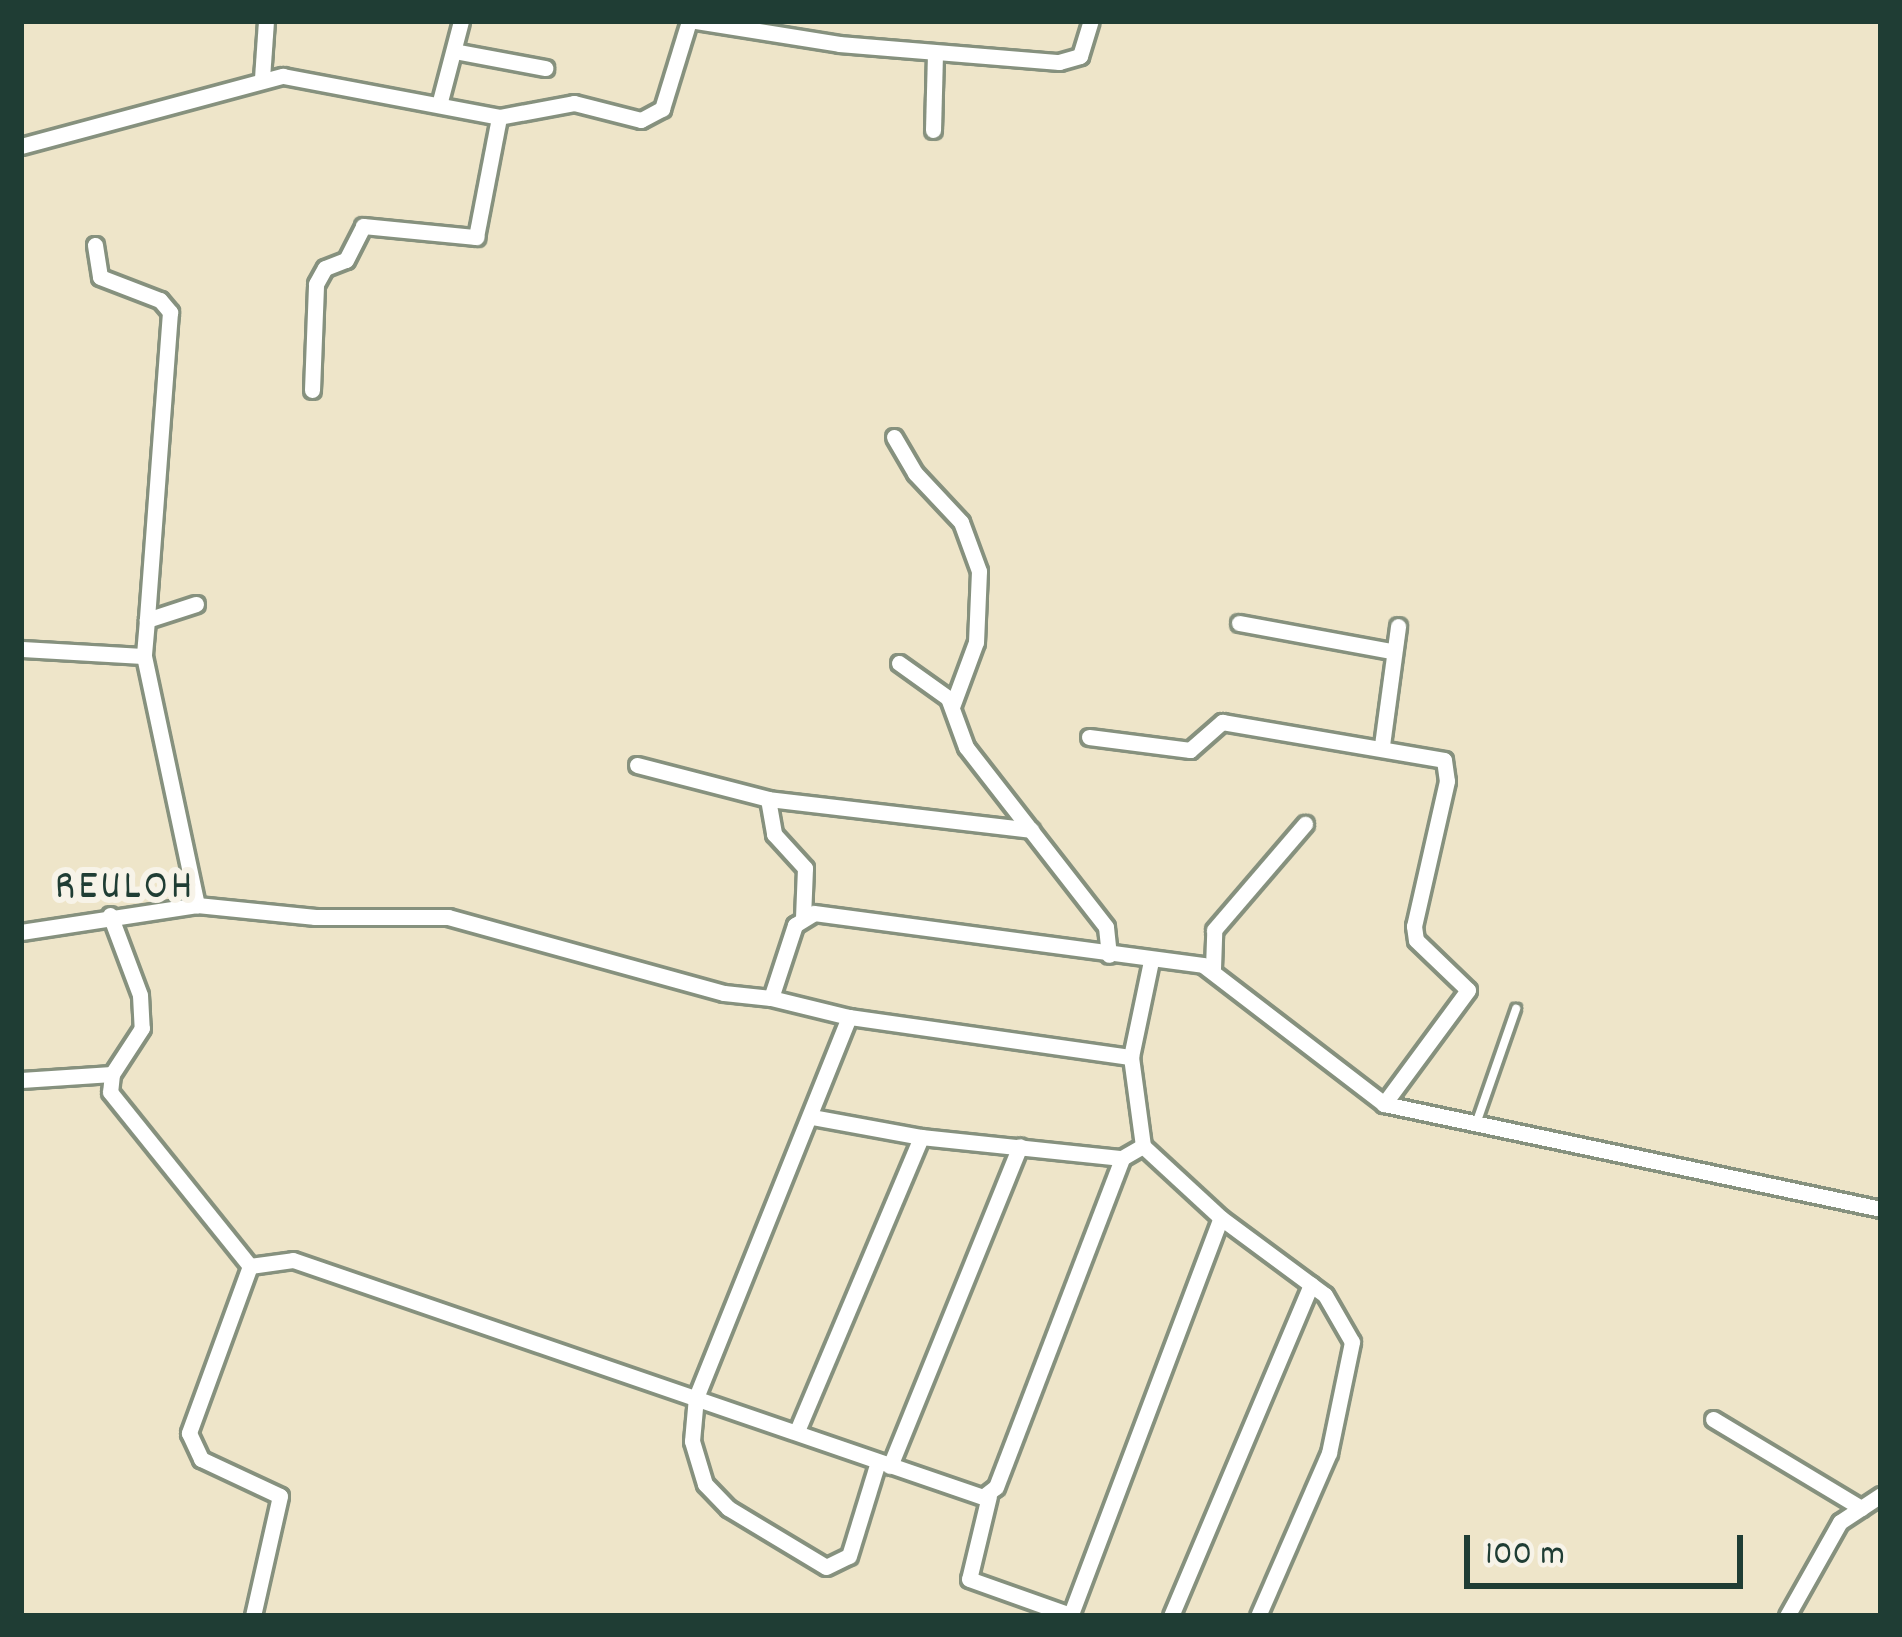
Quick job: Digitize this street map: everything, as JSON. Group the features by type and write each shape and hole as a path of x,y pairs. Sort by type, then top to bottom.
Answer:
{"street":[{"path":"244,21 266,23 262,78"},
{"path":"439,105 461,21"},
{"path":"21,146 262,78 499,117 574,103 626,121 654,116 692,21 953,57 1069,62 1080,56 1091,21"},
{"path":"454,52 545,68"},
{"path":"934,130 935,55"},
{"path":"312,390 316,284 325,268 346,260 363,226 476,237 499,117"},
{"path":"94,245 100,277 160,300 170,312 144,656 197,905"},
{"path":"894,437 915,473 961,521 979,571 976,642 952,707"},
{"path":"147,620 196,604"},
{"path":"1239,623 1392,651"},
{"path":"1382,745 1398,626"},
{"path":"21,649 144,656"},
{"path":"899,663 952,707 966,747 1106,927 1109,955"},
{"path":"1089,737 1190,750 1222,722 1382,745 1447,767 1414,926 1416,940 1468,990 1384,1104"},
{"path":"637,765 768,799 1031,830"},
{"path":"768,799 774,833 805,868 803,918 771,998"},
{"path":"1208,967 1214,930 1305,824"},
{"path":"21,932 197,905 315,917 448,917 537,935 724,993 771,998 849,1017 1131,1058"},
{"path":"803,918 814,913 1208,967 1384,1104 1881,1209"},
{"path":"110,915 140,995 142,1028 112,1075 110,1092 250,1266"},
{"path":"1151,961 1131,1058 1143,1146 1221,1218 1311,1284 1341,1319 1354,1358 1329,1453 1258,1616"},
{"path":"849,1017 696,1397 692,1441 705,1484 728,1508 816,1564 835,1566 849,1556 1020,1146"},
{"path":"21,1080 112,1075"},
{"path":"812,1118 921,1137 1122,1158 1143,1146"},
{"path":"797,1431 921,1137"},
{"path":"1122,1158 989,1496 969,1579 1072,1615 1221,1218"},
{"path":"250,1266 293,1260 989,1496"},
{"path":"250,1266 189,1433 201,1459 280,1496 253,1616"},
{"path":"1171,1616 1311,1284"},
{"path":"1713,1420 1862,1508"},
{"path":"1787,1616 1840,1522 1881,1495"}],"lane":[{"path":"1476,1122 1516,1009"}],"district":[{"name":"REULOH","path":"125,889"}]}
